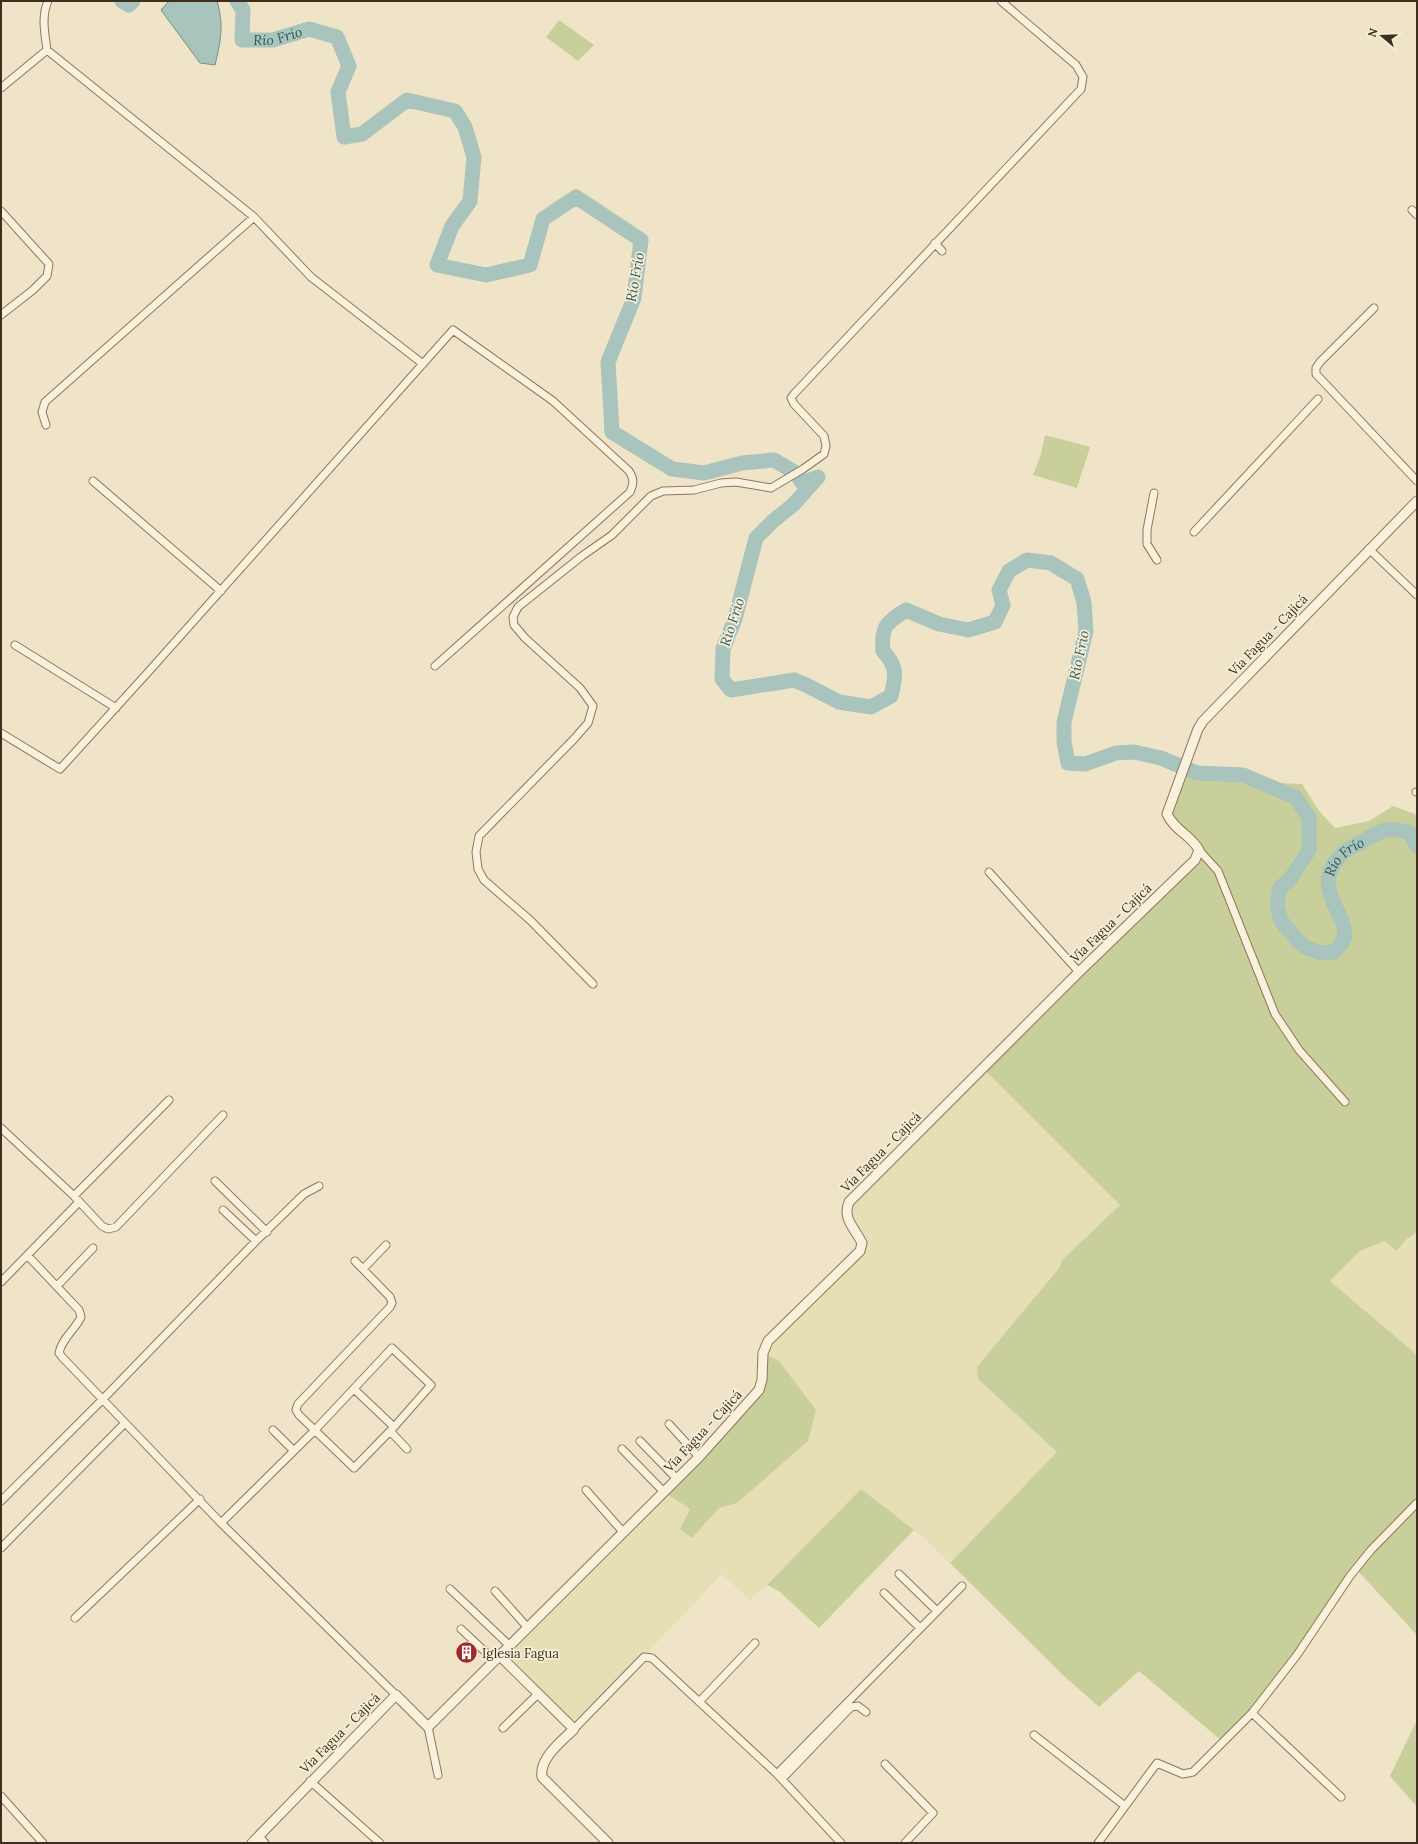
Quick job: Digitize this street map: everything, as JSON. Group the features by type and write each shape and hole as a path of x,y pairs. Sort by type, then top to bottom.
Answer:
{"street":[{"path":"48,1 44,10 44,27 47,50 254,217 311,277 423,364"},
{"path":"593,984 530,920 484,880 478,870 476,852 479,836 574,739 588,723 593,706 580,688 525,638 514,625 513,617 518,607 582,556 612,535 651,496 663,491 694,490 721,483 736,482 771,488 790,478 824,454 826,446 824,436 794,404 791,398 935,243 1081,90 1083,77 1076,65 1001,1"},
{"path":"1,88 47,50"},
{"path":"1,211 49,264 48,276 1,315"},
{"path":"46,425 42,412 45,402 254,217"},
{"path":"935,243 942,251"},
{"path":"1374,308 1320,362 1316,368 1316,374 1417,481"},
{"path":"1,733 60,769 221,591 453,330 553,402 629,471 633,478 633,486 630,492 435,666"},
{"path":"1194,532 1318,399"},
{"path":"93,481 221,591"},
{"path":"1154,493 1146,530 1147,544 1157,560"},
{"name":"Vía Fagua - Cajicá","path":"252,1843 262,1840 310,1782 396,1695 428,1727 664,1492 759,1390 762,1380 763,1353 768,1341 860,1252 862,1243 849,1221 846,1211 849,1202 1079,972 1195,860 1199,850 1196,844 1170,821 1167,814 1181,779 1198,728 1203,721 1417,501"},
{"path":"1369,549 1417,596"},
{"path":"15,645 116,708"},
{"path":"1199,850 1206,857 1220,877 1275,1014 1298,1050 1345,1102"},
{"path":"989,872 1079,972"},
{"path":"1,1282 28,1256 77,1199 169,1100"},
{"path":"1,1128 77,1199 102,1226 108,1229 116,1227 224,1115"},
{"path":"214,1181 267,1232"},
{"path":"1,1501 256,1241 267,1232 304,1194 319,1186"},
{"path":"223,1210 256,1241"},
{"path":"363,1269 386,1245"},
{"path":"56,1286 92,1248"},
{"path":"28,1256 79,1310 81,1317 61,1344 59,1353 200,1499 221,1523 396,1695"},
{"path":"221,1523 293,1450 315,1430 392,1348 430,1386 392,1429 354,1468 315,1430 299,1415 296,1410 298,1404 390,1307 392,1303 390,1297 355,1261"},
{"path":"354,1389 392,1429 407,1450"},
{"path":"1,1548 125,1423"},
{"path":"669,1424 699,1456"},
{"path":"273,1430 293,1450"},
{"path":"640,1441 677,1478"},
{"path":"622,1449 664,1492"},
{"path":"586,1490 624,1532"},
{"path":"75,1618 200,1499"},
{"path":"1098,1843 1157,1763 1183,1774 1192,1772 1252,1713 1297,1655 1350,1576 1371,1550 1417,1504"},
{"path":"899,1574 937,1611"},
{"path":"777,1774 962,1586"},
{"path":"450,1589 510,1646"},
{"path":"495,1590 528,1628"},
{"path":"884,1593 920,1628"},
{"path":"461,1629 538,1694 574,1728"},
{"path":"699,1702 755,1643"},
{"path":"608,1843 542,1776 541,1769 544,1761 574,1728 644,1657 652,1658 777,1774 841,1843"},
{"path":"503,1728 538,1694"},
{"path":"782,1779 851,1708 855,1705 866,1712"},
{"path":"1252,1713 1342,1797"},
{"path":"428,1727 438,1775"},
{"path":"1034,1735 1125,1806"},
{"path":"885,1764 933,1813 905,1843"},
{"path":"310,1782 380,1843"},
{"path":"1,1796 40,1842"}],"shaded area":[{"path":"983,1068 1120,1205 1062,1260 1060,1267 978,1379 1058,1452 950,1563 923,1537 861,1490 767,1585 750,1600 722,1574 574,1729 500,1656 664,1492 691,1509 692,1538 719,1508 737,1503 763,1353 862,1243 846,1211"},
{"path":"1417,1232 1417,1355 1330,1281 1360,1251 1385,1241 1396,1250"}],"green space":[{"path":"559,20 594,45 578,61 546,37"},
{"path":"1045,435 1090,447 1077,488 1033,475 1041,454"},
{"path":"1189,769 1202,773 1235,774 1245,776 1269,786 1277,783 1302,784 1319,811 1335,828 1369,821 1393,806 1415,814 1417,817 1417,1232 1406,1240 1396,1251 1385,1241 1360,1251 1330,1281 1417,1355 1417,1635 1356,1569 1297,1655 1223,1742 1139,1671 1099,1707 1063,1675 950,1563 1057,1452 978,1379 977,1367 1060,1267 1062,1260 1120,1205 983,1068 1199,850 1170,821 1181,779 1185,780"},
{"path":"763,1353 779,1361 816,1410 808,1441 737,1503 719,1508 692,1538 680,1529 690,1509 664,1492 759,1390"},
{"path":"861,1489 914,1530 819,1628 780,1592 767,1585"},
{"path":"1417,1720 1417,1807 1390,1776"}],"water":[{"path":"169,1 217,1 221,33 215,65 200,63 161,10"}],"waterway":[{"name":"Río Frío","path":"122,1 129,5 133,1"},
{"name":"Río Frío","path":"237,1 243,10 242,40 273,40 309,29 337,37 349,66 338,92 344,137 362,134 407,100 455,111 465,127 474,157 470,201 452,226 437,265 486,275 530,265 543,219 576,197 641,240 634,298 608,362 612,432 672,469 704,473 742,463 774,460 796,473 802,483 818,477 793,505 773,521 756,538 735,619 723,649 722,679 731,690 794,680 839,702 871,707 891,696 894,683 895,677 893,667 883,651 884,630 889,622 906,610 939,624 968,630 995,622 1003,605 999,590 1009,571 1027,560 1051,563 1077,579 1084,602 1086,631 1064,722 1064,742 1068,763 1085,764 1116,753 1134,752 1161,758 1197,773 1243,775 1295,797 1309,817 1309,850 1291,878 1280,888 1277,905 1281,921 1299,942 1307,948 1321,953 1334,952 1342,943 1345,934 1343,924 1334,903 1328,879 1332,867 1345,851 1385,830 1396,830 1410,833 1417,846"}],"place":[{"name":"Iglesia Fagua","path":"466,1653"}]}
